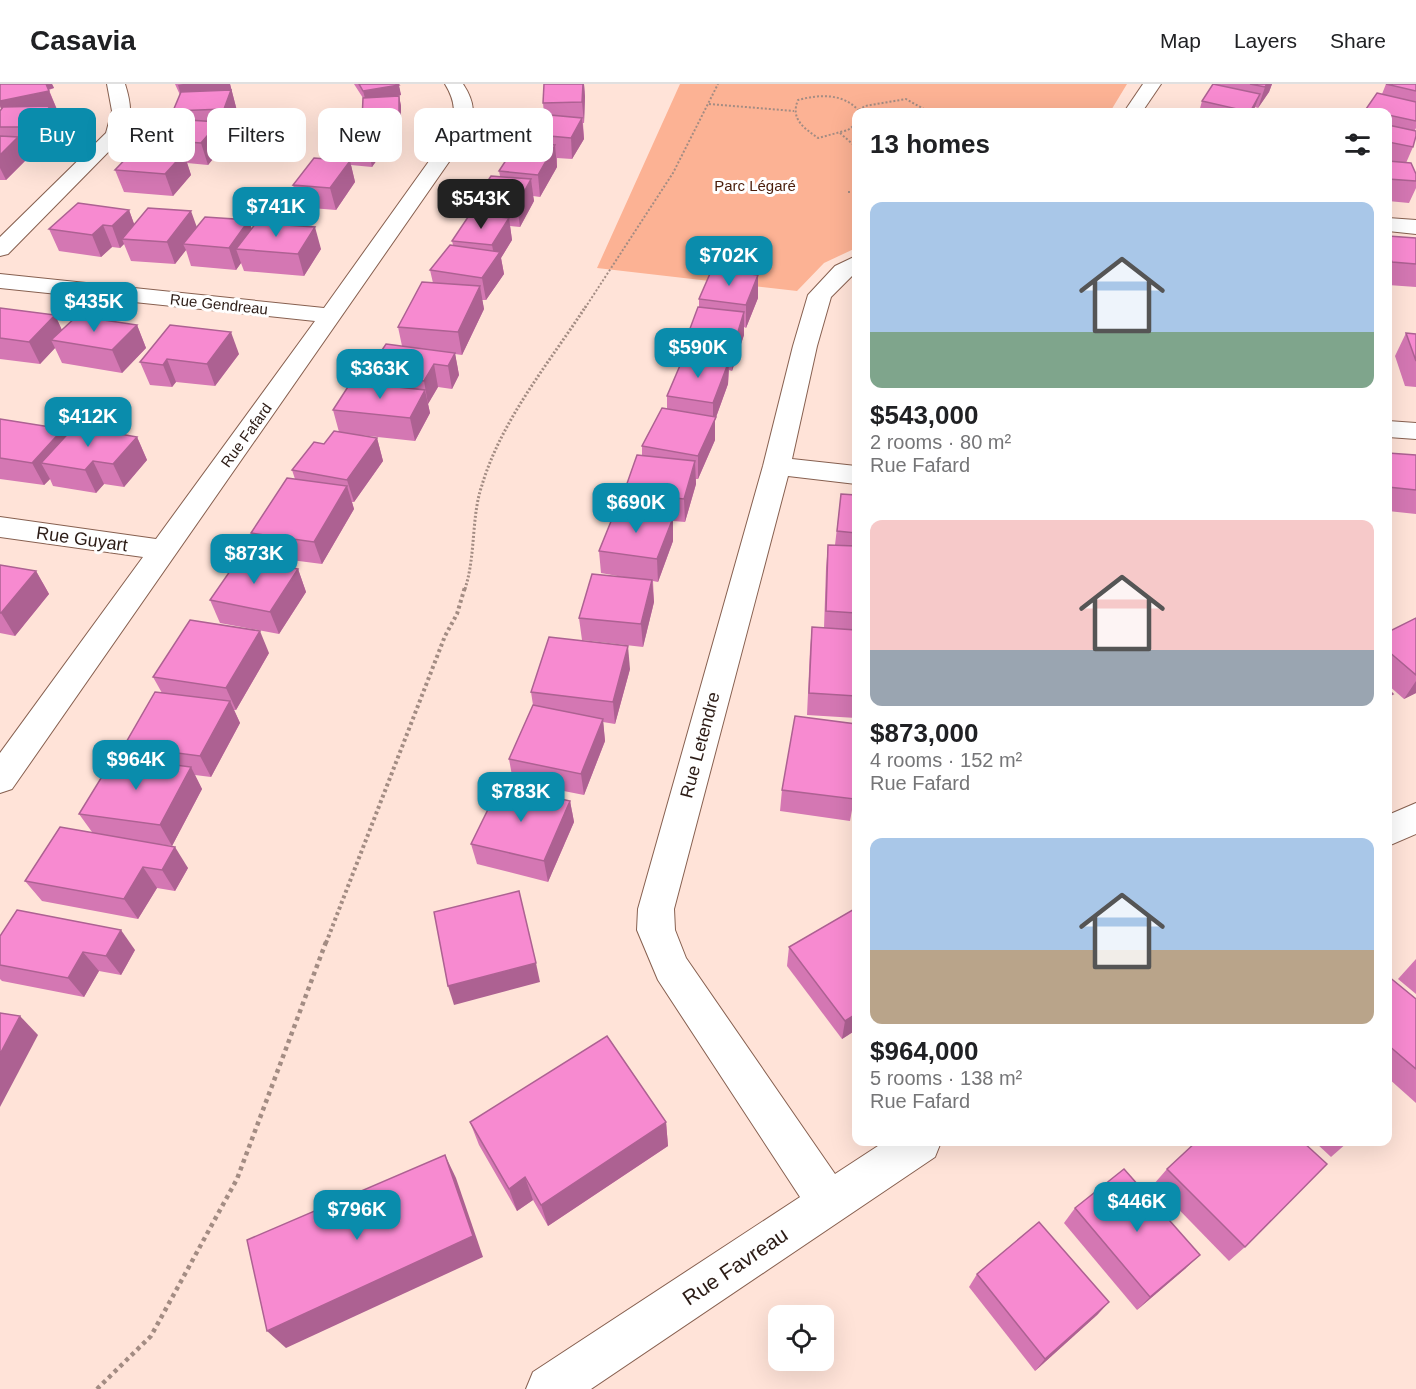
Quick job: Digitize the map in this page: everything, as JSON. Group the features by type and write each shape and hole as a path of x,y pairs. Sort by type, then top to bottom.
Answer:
{"street":[{"path":"0,249 114,136 121,123 123,111 116,84"},
{"name":"Rue Fafard","path":"0,779 331,316 463,126 466,115 465,104 454,84"},
{"path":"1136,108 1152,84"},
{"path":"1392,225 1416,227"},
{"name":"Rue Letendre","path":"829,1203 671,968 656,930 656,909 777,466 805,346 820,295 843,271 852,265"},
{"name":"Rue Gendreau","path":"0,281 331,316"},
{"path":"1392,429 1416,431"},
{"path":"777,466 852,475"},
{"name":"Rue Guyart","path":"0,527 164,550"},
{"path":"1392,830 1416,817"},
{"name":"Rue Favreau","path":"550,1389 914,1146"}],"path":[{"path":"97,1389 150,1336 237,1179 362,846 445,636 457,614 470,573 481,486 502,434 673,174 718,84"},
{"path":"852,126 840,133 818,138 799,123 794,111 798,100 821,95 848,100 857,108"},
{"path":"863,108 906,99 922,108"},
{"path":"709,104 794,111"},
{"path":"840,133 852,144"}],"green space":[{"name":"Parc Légaré","path":"680,84 1127,84 1112,108 852,108 852,250 824,263 797,291 597,268"}],"building":[{"path":"0,84 46,84 49,91 0,101"},
{"path":"359,84 398,84 399,85 363,91"},
{"path":"544,84 583,84 582,102 543,103"},
{"path":"1213,84 1260,94 1252,108 1233,108 1202,101"},
{"path":"1250,84 1267,84 1265,87"},
{"path":"1386,84 1416,84 1416,91"},
{"path":"231,90 224,108 207,110 174,108 181,92"},
{"path":"1377,93 1416,102 1416,121 1392,116 1392,108 1367,108"},
{"path":"399,96 399,108 363,108 363,98"},
{"path":"50,106 49,108 18,108 18,127 0,127 0,111 3,107"},
{"path":"553,115 582,118 571,138 553,136"},
{"path":"195,120 207,121 207,136 201,143 195,143"},
{"path":"1392,126 1416,131 1413,147 1392,143"},
{"path":"0,136 18,137 0,155"},
{"path":"314,158 318,158 318,162 349,162 330,188 293,185"},
{"path":"1392,161 1411,163 1416,174 1416,181 1392,179"},
{"path":"123,162 176,162 165,174 115,170"},
{"path":"505,162 545,162 538,175 499,171"},
{"path":"491,176 531,179 517,205 475,200"},
{"path":"78,203 129,210 112,226 103,225 92,235 49,229"},
{"path":"148,208 191,211 167,242 122,239"},
{"path":"470,214 509,218 492,245 452,241"},
{"path":"205,217 249,220 229,248 183,244"},
{"path":"256,223 315,227 298,254 236,249"},
{"path":"1392,236 1416,238 1416,264 1392,262"},
{"path":"450,245 500,252 482,278 430,270"},
{"path":"712,269 758,275 746,305 699,299"},
{"path":"422,282 480,286 458,332 398,327"},
{"path":"698,307 744,312 733,348 685,342"},
{"path":"0,308 55,315 29,342 0,338"},
{"path":"77,316 137,325 112,350 51,340"},
{"path":"170,325 231,332 207,364 167,359 163,365 140,362"},
{"path":"1406,333 1416,334 1416,361"},
{"path":"386,344 455,353 448,366 434,364 424,381 366,374"},
{"path":"684,356 729,361 713,403 667,396"},
{"path":"351,382 425,390 410,418 333,410"},
{"path":"662,408 716,417 698,456 642,446"},
{"path":"0,419 63,429 32,463 0,458"},
{"path":"75,426 137,437 113,464 93,461 85,470 41,463"},
{"path":"334,431 377,438 347,480 292,470 314,442 324,444"},
{"path":"1392,453 1416,455 1416,490 1392,487"},
{"path":"637,455 695,461 684,499 624,492"},
{"path":"287,478 347,486 314,542 251,533"},
{"path":"841,494 852,495 852,533 837,531"},
{"path":"616,509 673,518 657,559 599,551"},
{"path":"828,545 852,546 852,613 826,611"},
{"path":"239,558 298,569 270,612 210,600"},
{"path":"0,565 36,571 1,613 0,613"},
{"path":"592,574 652,580 641,624 579,618"},
{"path":"1416,618 1416,675 1392,654 1392,630"},
{"path":"190,620 260,631 226,688 153,677"},
{"path":"812,627 852,630 852,696 809,693"},
{"path":"549,637 628,646 613,702 531,692"},
{"path":"155,692 230,701 200,756 124,746"},
{"path":"533,705 603,719 581,774 509,759"},
{"path":"795,716 852,723 852,799 782,790"},
{"path":"114,757 191,767 160,825 79,814"},
{"path":"500,785 570,801 544,861 471,844"},
{"path":"60,827 175,847 162,870 143,867 124,899 25,881"},
{"path":"519,891 536,963 448,986 434,912"},
{"path":"17,910 121,930 106,956 83,952 68,978 0,965 0,936"},
{"path":"852,910 852,1017 845,1021 789,947"},
{"path":"1392,979 1416,999 1416,1069 1392,1048"},
{"path":"0,1013 20,1016 0,1054"},
{"path":"607,1036 666,1122 541,1205 525,1177 509,1189 470,1122"},
{"path":"1192,1146 1307,1146 1327,1164 1245,1247 1167,1169"},
{"path":"445,1155 473,1236 267,1331 247,1240"},
{"path":"1124,1169 1200,1255 1150,1297 1075,1208"},
{"path":"1039,1222 1109,1302 1045,1359 977,1274"}]}
